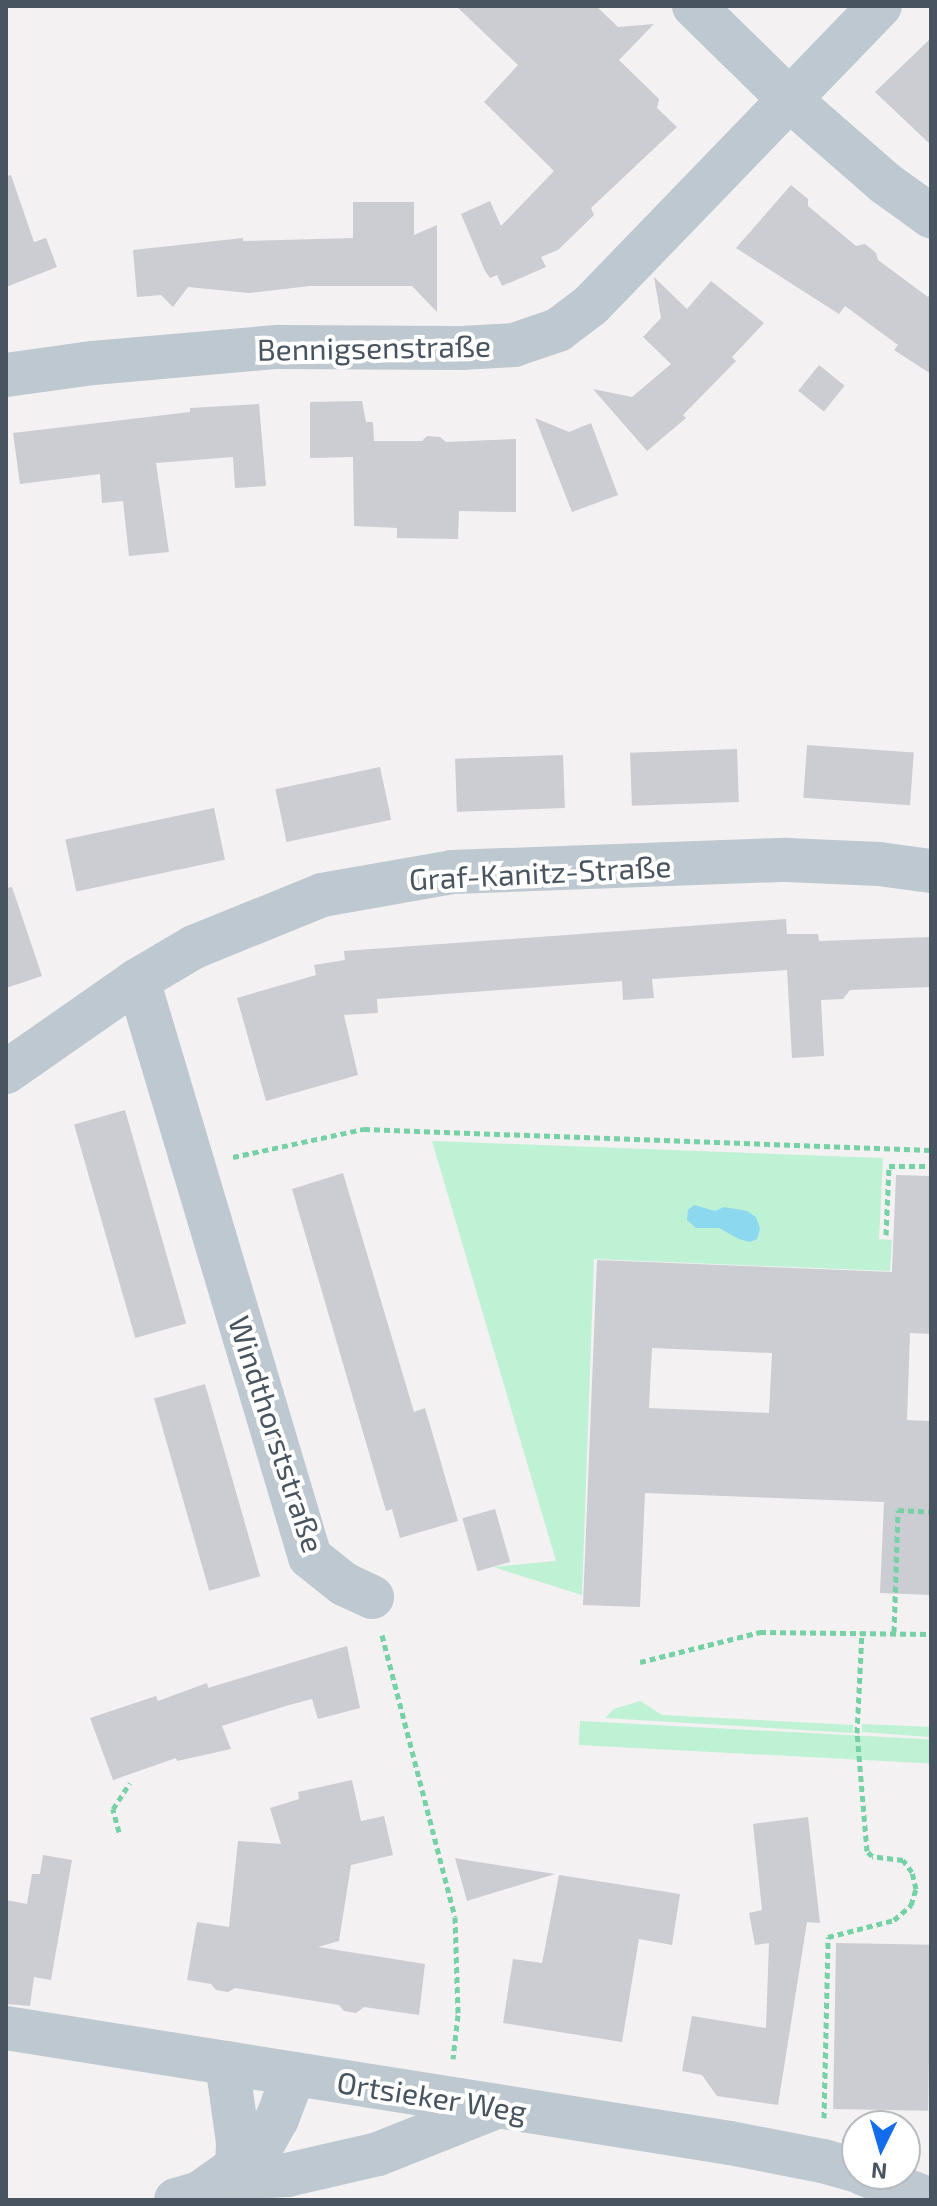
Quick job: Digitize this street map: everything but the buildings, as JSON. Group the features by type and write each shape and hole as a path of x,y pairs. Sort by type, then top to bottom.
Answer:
{"street":[{"path":"694,6 790,100 885,183 931,216"},
{"name":"Bennigsenstraße","path":"6,375 93,363 277,347 462,348 514,345 558,330 591,305 880,6"},
{"name":"Graf-Kanitz-Straße","path":"6,1072 138,980 206,942 322,895 452,872 787,860 879,864 931,871"},
{"name":"Windthorststraße","path":"138,980 310,1557 344,1584 372,1597"},
{"name":"Ortsieker Weg","path":"6,2028 840,2166"},
{"path":"227,2063 238,2142 231,2171"},
{"path":"176,2200 200,2193 259,2151 277,2119 294,2074"},
{"path":"231,2171 287,2175 378,2154 496,2107"},
{"path":"905,2190 931,2200"}],"path":[{"path":"194,1167 300,1140 364,1129 931,1150"},
{"path":"886,1235 889,1166 931,1166"},
{"path":"894,1632 898,1510 931,1512"},
{"path":"372,1597 455,1917 458,2015 449,2100"},
{"path":"640,1662 760,1632 931,1634"},
{"path":"840,2166 828,1937 894,1920 911,1905 916,1889 912,1872 903,1860 872,1856 867,1851 857,1733 862,1632"},
{"path":"119,1832 113,1809 130,1783"}],"green space":[{"path":"432,1141 883,1158 879,1239 892,1240 890,1271 594,1259 582,1595 493,1567 556,1561"},
{"path":"640,1701 662,1715 853,1725 853,1733 605,1718 614,1709"},
{"path":"580,1721 931,1739 930,1763 579,1745"},
{"path":"862,1724 931,1727 931,1737 862,1732"}],"water":[{"path":"694,1205 715,1211 724,1207 747,1211 756,1217 760,1229 757,1239 750,1242 719,1228 696,1228 687,1220 688,1210"}]}
